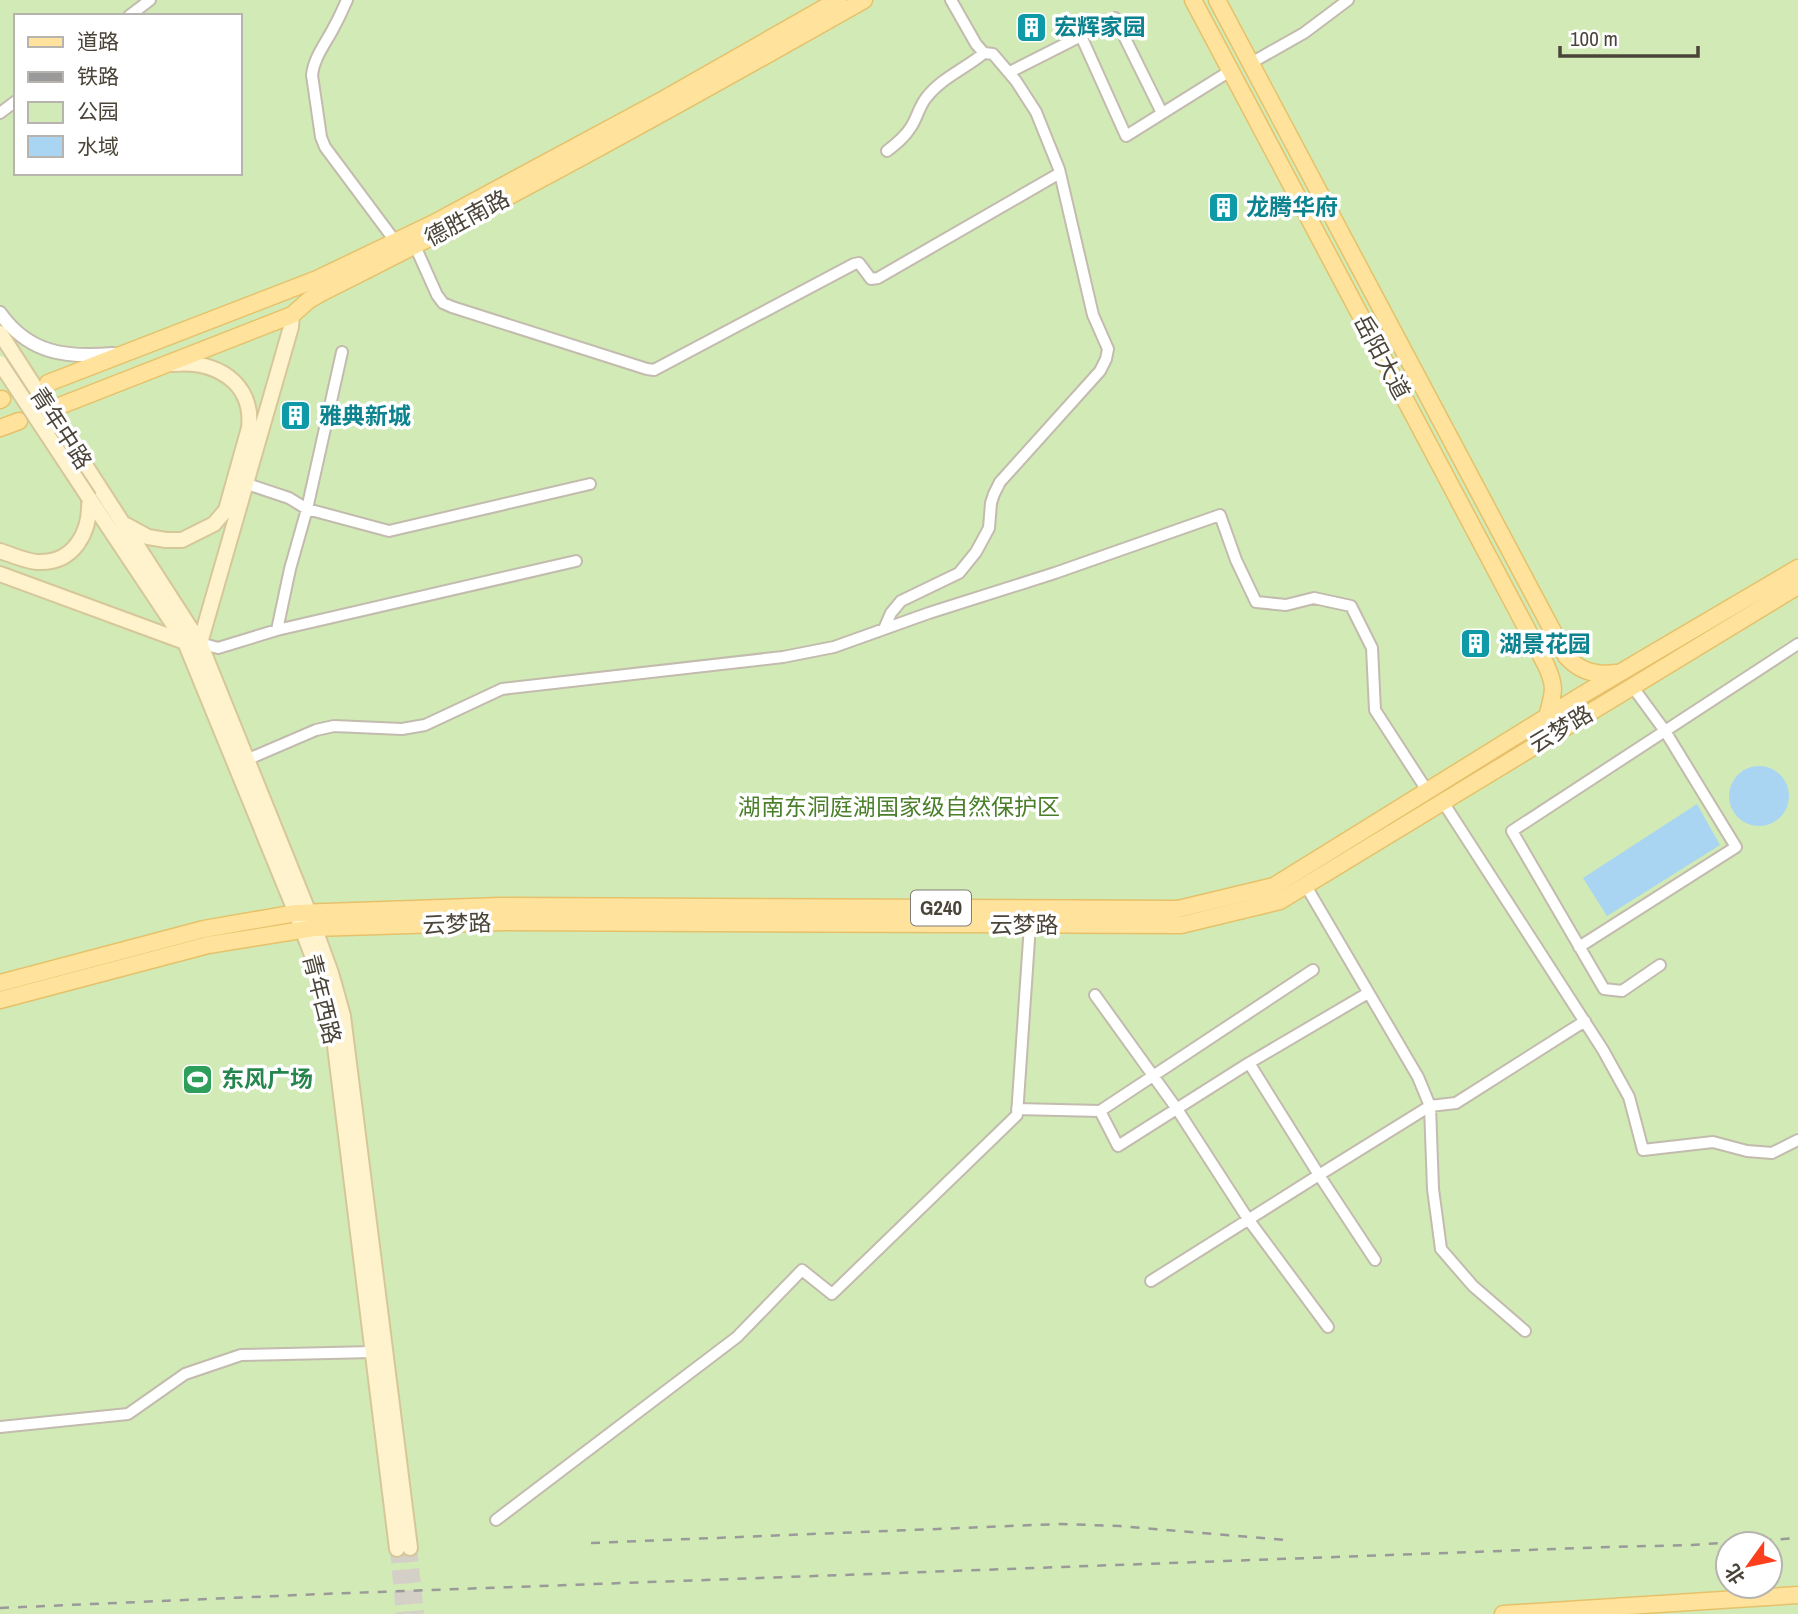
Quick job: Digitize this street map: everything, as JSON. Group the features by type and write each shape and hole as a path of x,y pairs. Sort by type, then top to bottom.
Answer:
{"main road":[{"name":"德胜南路","path":"48,383 317,279 434,223 666,98 838,0"},
{"name":"德胜南路","path":"57,407 292,315 323,292 674,108 864,0"},
{"name":"岳阳大道","path":"1193,0 1546,665 1554,685 1547,717"},
{"name":"岳阳大道","path":"1217,0 1566,656 1573,665 1584,670 1606,675 1618,673"},
{"path":"200,643 247,484 291,327 292,315"},
{"name":"青年中路","path":"0,333 122,522"},
{"name":"青年中路","path":"0,363 89,498"},
{"path":"122,522 148,537 166,540 183,540 214,524 226,510 249,428 250,416 242,391 223,373 201,364 159,366"},
{"path":"0,428 19,421"},
{"path":"0,551 34,562 61,558 79,544 87,524 89,498"},
{"name":"青年西路","path":"89,498 185,642 305,921 331,974 343,1016 404,1548 373,1352 333,1030 305,921 200,643 122,522"},
{"name":"G240","path":"0,982 204,929 501,906 1178,909 1274,886 1618,673 1798,568"},
{"path":"0,574 185,642"},
{"name":"云梦路","path":"0,1000 305,921 1181,925 1280,901 1798,586"},
{"path":"1503,1614 1798,1595"}],"street":[{"path":"132,14 150,0"},
{"path":"347,0 313,66 321,137 325,147 395,241"},
{"path":"884,629 891,613 901,601 959,573 968,562 989,527 994,494 1000,482 1100,371 1108,349 1093,315 1060,173 1036,112 1010,72 993,54 984,53 976,44 951,0"},
{"path":"1251,63 1304,33 1348,0"},
{"path":"1010,72 1120,9"},
{"path":"1010,72 1115,18 1162,113"},
{"path":"1081,36 1126,136 1230,71"},
{"path":"887,151 903,138 913,125 926,98 984,53"},
{"path":"415,246 443,303 654,370 854,264 859,263 871,279 878,278 1060,173"},
{"path":"0,313 14,329 47,350 84,357 131,352"},
{"path":"277,630 342,352"},
{"path":"247,484 289,498 307,509 389,531 590,484"},
{"path":"246,760 316,730 334,726 402,729 425,725 502,689 798,655 834,647 1220,515 1236,560 1256,601 1286,605 1314,598 1351,606 1372,648 1375,710 1428,792"},
{"path":"200,643 218,648 277,630 576,561"},
{"path":"1660,965 1622,991 1604,989 1512,831 1798,644"},
{"path":"1579,947 1736,847 1665,731 1632,686"},
{"path":"1443,802 1584,1021 1629,1097 1643,1150 1713,1142 1747,1151 1772,1153 1798,1140"},
{"path":"1306,886 1418,1077 1430,1107 1433,1189 1441,1249 1473,1286 1525,1331"},
{"path":"496,1520 737,1337 803,1270 832,1294 1017,1115 1030,925"},
{"path":"1017,1109 1100,1111 1313,970"},
{"path":"1100,1111 1118,1146 1249,1063 1368,993"},
{"path":"1095,995 1177,1109 1248,1219 1328,1327"},
{"path":"1151,1281 1430,1107 1456,1103 1584,1021"},
{"path":"1249,1063 1375,1260"},
{"path":"0,1427 128,1415 185,1374 242,1354 373,1352"}],"green space":[{"name":"湖南东洞庭湖国家级自然保护区","path":"0,0 1798,0 1798,1614 0,1614"}],"water":[{"path":"1759,766 1776,771 1784,779 1789,796 1784,813 1776,821 1759,826 1742,821 1734,813 1729,796 1734,779 1742,771"},
{"path":"1697,804 1720,845 1607,916 1583,878"}],"tunnel":[{"path":"410,1548 417,1614"},
{"path":"397,1549 403,1614"}],"railway":[{"path":"591,1543 1059,1524 1120,1526 1287,1540"},
{"path":"0,1608 1691,1545 1798,1538"}],"place":[{"name":"宏辉家园","path":"1031,27"},
{"name":"龙腾华府","path":"1223,207"},
{"name":"雅典新城","path":"296,416"},
{"name":"湖景花园","path":"1476,644"},
{"name":"东风广场","path":"198,1079"}]}
